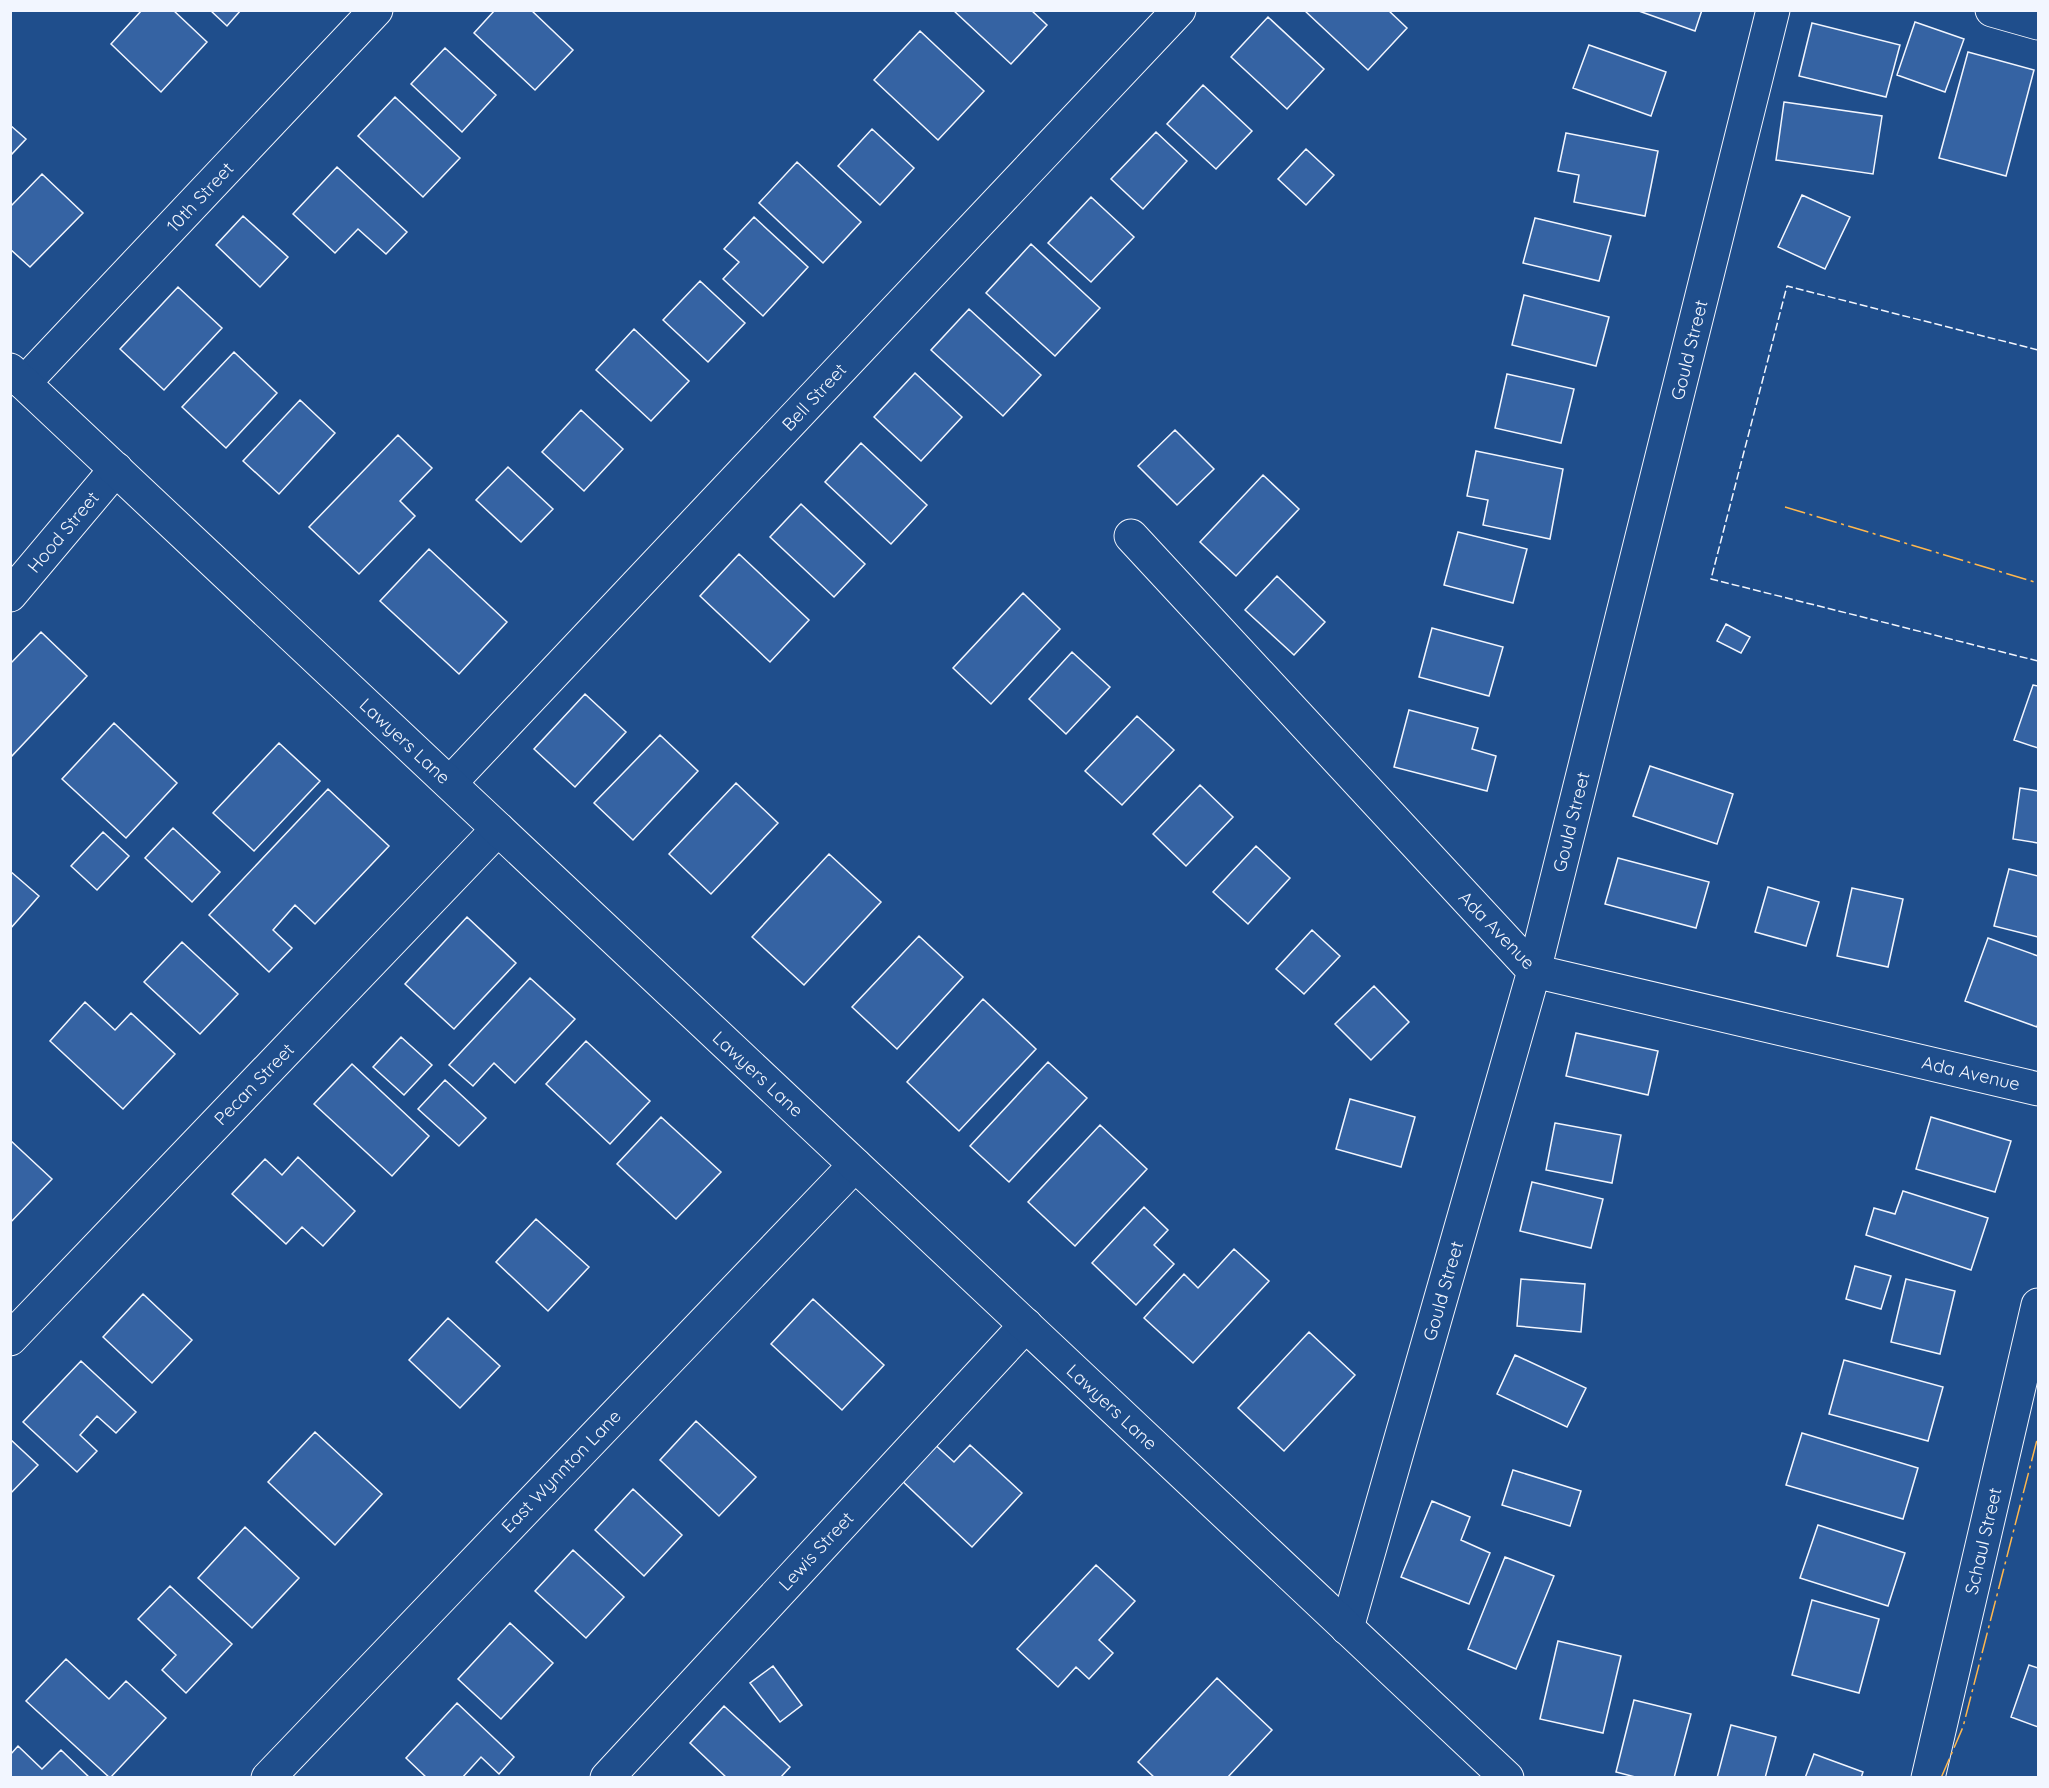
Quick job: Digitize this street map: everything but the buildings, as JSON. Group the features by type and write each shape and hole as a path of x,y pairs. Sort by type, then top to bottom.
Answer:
{"street":[{"name":"10th Street","path":"17,376 376,10"},
{"name":"Bell Street","path":"450,783 1179,10"},
{"name":"Gould Street","path":"1347,1628 1534,971 1773,10"},
{"path":"1992,10 2038,23"},
{"name":"Lawyers Lane","path":"17,376 1507,1778"},
{"name":"Hood Street","path":"10,595 116,469"},
{"name":"Ada Avenue","path":"1131,536 1534,971 2038,1089"},
{"name":"Pecan Street","path":"10,1339 498,828"},
{"name":"East Wynnton Lane","path":"268,1778 855,1165"},
{"name":"Schaul Street","path":"1928,1778 2038,1305"},
{"name":"Lewis Street","path":"607,1778 1026,1325"}],"fence":[{"path":"2038,350 1787,286 1711,579 2038,661"}],"power":[{"path":"1785,507 2038,583"},
{"path":"1941,1778 1963,1727 2038,1436"}]}
